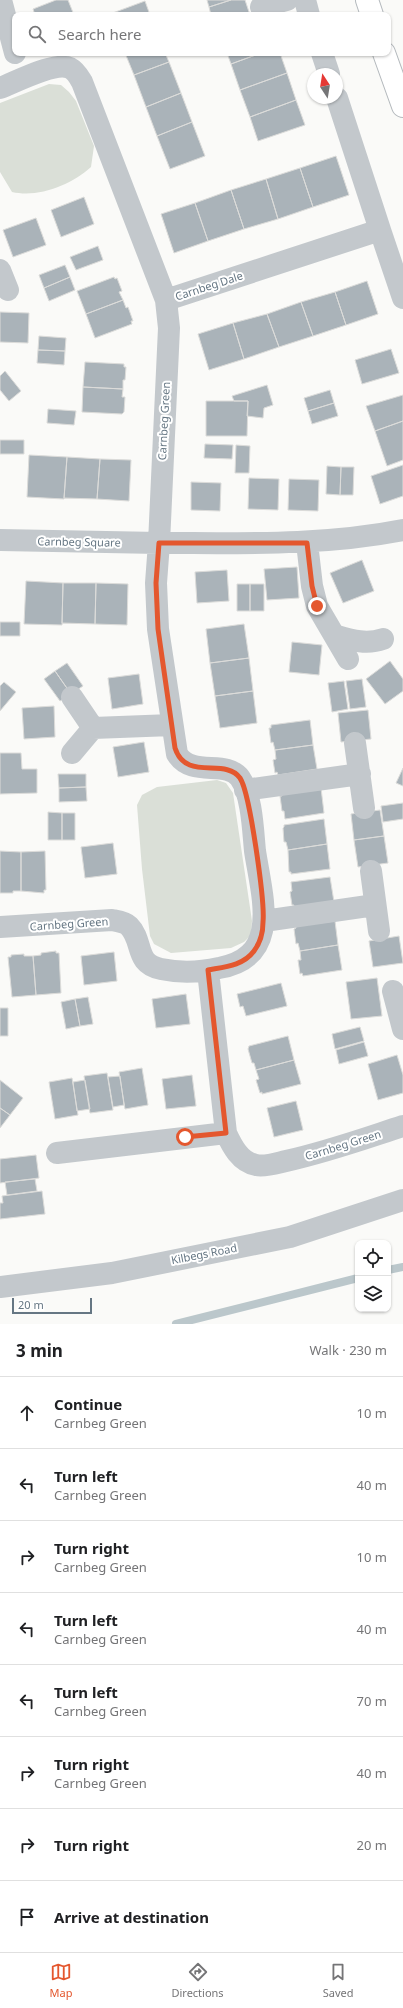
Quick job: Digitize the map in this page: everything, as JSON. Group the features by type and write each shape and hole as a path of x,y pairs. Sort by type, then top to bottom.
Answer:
{"highway":[{"path":"367,0 371,12"},
{"path":"387,62 403,99"},
{"path":"387,62 403,106"}],"street":[{"path":"1,0 12,42"},
{"path":"262,7 287,0"},
{"path":"304,0 309,12"},
{"path":"16,56 26,78"},
{"path":"323,56 327,68"},
{"name":"Carnbeg Dale","path":"0,88 51,68 62,66 71,68 76,73 82,82 166,300 380,230"},
{"path":"339,104 403,298"},
{"name":"Carnbeg Green","path":"0,927 112,920 129,926 137,940 144,960 155,968 176,971 208,970 238,964 247,958 258,942 264,921 263,902 250,814 245,790 240,778 232,772 194,767 180,759 175,748 158,629 156,583 169,328 166,300"},
{"path":"159,543 307,543 366,537 403,530"},
{"name":"Carnbeg Square","path":"0,540 159,543"},
{"path":"307,543 312,586 317,606 348,659"},
{"path":"334,635 356,642 373,642 383,640"},
{"path":"72,697 93,728"},
{"path":"72,753 93,728 172,726"},
{"path":"355,743 364,808"},
{"path":"245,790 360,774"},
{"path":"371,871 379,931"},
{"path":"264,921 375,905"},
{"name":"Carnbeg Green","path":"208,970 226,1133 233,1148 244,1160 256,1165 266,1165 325,1153 403,1126"},
{"path":"393,991 403,1029"},
{"path":"57,1152 226,1133"},
{"name":"Kilbegs Road","path":"0,1287 112,1273 290,1237 403,1200"}],"shaded area":[{"path":"49,84 61,85 76,101 94,146 91,167 74,179 54,188 33,193 12,192 0,172 0,103"},
{"path":"217,780 226,783 233,793 252,921 251,935 244,942 231,948 171,953 154,944 150,936 142,869 137,805 142,795 157,787"}],"building":[{"path":"56,0 68,0 73,12 34,12 33,9"},
{"path":"207,0 231,0 209,7"},
{"path":"231,0 245,0 249,12 210,12 209,7"},
{"path":"145,1 149,12 115,12"},
{"path":"126,56 166,56 169,62 134,75"},
{"path":"228,56 253,56 231,64"},
{"path":"253,56 281,56 287,73 240,90 231,64"},
{"path":"169,62 181,93 146,107 134,75"},
{"path":"287,73 296,100 250,117 240,90"},
{"path":"181,93 192,122 157,136 146,107"},
{"path":"296,100 305,125 258,141 250,117"},
{"path":"192,122 205,156 170,169 157,136"},
{"path":"336,156 349,195 313,207 300,168"},
{"path":"300,168 313,207 278,219 266,179"},
{"path":"266,179 278,219 244,229 231,190"},
{"path":"231,190 244,229 208,241 195,203"},
{"path":"84,197 94,224 61,237 51,210"},
{"path":"195,203 208,241 174,253 161,214"},
{"path":"36,218 46,245 13,257 3,230"},
{"path":"98,246 103,260 76,270 70,257"},
{"path":"65,265 70,277 44,288 39,275"},
{"path":"70,277 75,290 49,301 44,288"},
{"path":"114,277 115,279 117,278 122,291 119,292 123,300 86,314 77,291"},
{"path":"367,281 378,314 346,325 335,292"},
{"path":"335,292 346,325 313,336 301,302"},
{"path":"123,300 126,308 128,307 133,321 131,321 132,324 95,338 86,314"},
{"path":"301,302 313,336 279,347 267,314"},
{"path":"0,312 29,313 28,343 0,342"},
{"path":"267,314 279,347 244,359 233,323"},
{"path":"233,323 244,359 209,370 198,334"},
{"path":"39,336 66,338 65,351 38,350"},
{"path":"391,349 399,373 362,384 355,360"},
{"path":"38,350 65,351 64,365 37,363"},
{"path":"85,362 124,364 124,367 126,367 125,380 123,380 123,389 83,387"},
{"path":"5,371 21,391 9,401 0,390 0,376"},
{"path":"267,385 273,405 264,408 263,418 247,416 248,401 234,401 232,396"},
{"path":"83,387 123,389 122,397 125,397 124,412 122,414 82,412"},
{"path":"330,390 334,403 308,411 304,398"},
{"path":"403,395 403,421 375,431 366,406"},
{"path":"206,401 248,401 247,436 206,436"},
{"path":"334,403 338,416 312,424 308,411"},
{"path":"48,409 76,411 74,425 47,423"},
{"path":"403,421 403,460 387,466 375,431"},
{"path":"0,440 24,440 24,454 0,454"},
{"path":"205,444 233,445 232,459 204,458"},
{"path":"236,445 250,446 249,473 235,473"},
{"path":"29,455 67,457 64,499 27,497"},
{"path":"67,457 100,459 97,499 64,498"},
{"path":"100,459 131,460 129,501 97,499"},
{"path":"403,465 403,496 380,504 371,476"},
{"path":"327,466 341,467 340,495 326,494"},
{"path":"341,467 354,467 353,495 340,495"},
{"path":"249,478 279,479 278,510 248,509"},
{"path":"289,479 319,480 318,511 288,510"},
{"path":"191,482 221,483 220,511 191,510"},
{"path":"362,560 374,591 343,603 330,573"},
{"path":"297,567 299,598 267,600 264,569"},
{"path":"227,570 229,601 197,603 195,572"},
{"path":"26,581 63,583 62,625 24,624"},
{"path":"63,583 96,583 95,624 62,623"},
{"path":"96,583 128,584 127,625 95,624"},
{"path":"237,584 250,584 250,611 237,611"},
{"path":"250,584 264,584 264,611 250,611"},
{"path":"0,622 20,622 20,636 0,636"},
{"path":"244,624 249,658 210,663 206,629"},
{"path":"292,642 322,645 319,675 289,672"},
{"path":"249,658 253,691 215,696 210,663"},
{"path":"390,661 403,679 403,691 385,704 366,679"},
{"path":"67,663 83,686 71,694 55,671"},
{"path":"55,671 71,694 60,701 44,679"},
{"path":"139,674 143,704 112,709 108,678"},
{"path":"362,679 366,707 350,709 346,681"},
{"path":"344,681 348,709 332,712 328,683"},
{"path":"4,682 16,692 0,711 0,686"},
{"path":"253,691 257,723 220,728 215,696"},
{"path":"54,706 55,737 24,739 22,708"},
{"path":"368,710 371,739 341,742 338,713"},
{"path":"310,720 313,745 275,750 273,742 271,743 269,728 271,728 271,725"},
{"path":"144,742 149,772 118,777 113,747"},
{"path":"313,745 317,769 278,775 277,772 275,773 273,760 276,759 275,750"},
{"path":"0,753 21,753 22,769 37,769 37,793 0,794"},
{"path":"403,768 403,786 396,783"},
{"path":"58,774 86,774 86,787 59,788"},
{"path":"86,787 87,801 59,802 59,788"},
{"path":"321,788 324,813 285,819 284,811 282,811 280,796 282,796 282,793"},
{"path":"403,803 403,819 383,822 381,806"},
{"path":"380,810 384,836 354,840 351,814"},
{"path":"48,812 62,813 62,840 48,840"},
{"path":"62,813 75,813 75,840 62,840"},
{"path":"324,819 327,844 288,850 286,842 284,842 284,825"},
{"path":"384,836 388,863 358,867 354,840"},
{"path":"113,843 117,874 85,878 81,847"},
{"path":"327,844 330,869 291,874 291,872 289,872 288,850"},
{"path":"0,851 21,852 21,891 13,891 13,893 0,893"},
{"path":"45,851 46,890 44,890 44,893 21,891 21,852"},
{"path":"330,877 334,902 294,907 294,905 292,905 290,892 292,891 291,882"},
{"path":"335,921 338,945 300,951 298,943 296,944 294,929 296,926"},
{"path":"399,936 403,963 373,967 369,941"},
{"path":"338,945 342,970 303,976 302,973 300,974 298,960 301,960 300,951"},
{"path":"56,951 56,953 59,953 61,993 36,995 33,956 41,955 41,953"},
{"path":"114,952 117,981 84,985 81,956"},
{"path":"24,954 24,956 33,956 36,995 12,997 8,957 11,957 11,955"},
{"path":"377,978 382,1016 351,1019 346,982"},
{"path":"281,983 287,1006 246,1016 243,1006 240,1007 237,994"},
{"path":"186,994 190,1024 156,1028 152,999"},
{"path":"88,997 93,1024 80,1026 75,999"},
{"path":"75,999 80,1026 66,1029 61,1002"},
{"path":"0,1008 8,1008 8,1036 0,1036"},
{"path":"360,1027 364,1041 335,1049 332,1034"},
{"path":"288,1036 294,1060 256,1070 254,1063 252,1063 248,1049 249,1046"},
{"path":"364,1042 368,1056 339,1064 336,1050"},
{"path":"397,1055 403,1075 403,1093 378,1100 368,1064"},
{"path":"294,1060 301,1084 262,1094 262,1092 260,1093 256,1080 259,1079 256,1070"},
{"path":"142,1068 148,1105 125,1109 119,1072"},
{"path":"107,1073 113,1110 90,1113 84,1076"},
{"path":"192,1075 196,1106 166,1109 162,1079"},
{"path":"120,1076 124,1105 113,1107 108,1077"},
{"path":"72,1078 78,1115 55,1119 49,1082"},
{"path":"0,1080 23,1098 10,1115 0,1108"},
{"path":"85,1080 90,1109 77,1111 73,1082"},
{"path":"296,1101 303,1130 274,1137 267,1108"},
{"path":"0,1108 10,1115 0,1128"},
{"path":"36,1155 39,1178 0,1183 0,1159"},
{"path":"35,1179 37,1191 7,1195 5,1182"},
{"path":"42,1191 45,1214 0,1219 0,1203 3,1203 2,1196"}],"waterway":[{"path":"391,1269 403,1267"},
{"path":"176,1324 355,1279"}],"route":[{"path":"185,1137 226,1133 208,970 238,964 247,958 254,951 262,933 264,921 263,902 249,807 245,790 240,778 235,773 228,770 194,767 180,759 175,748 158,629 156,583 159,543 307,543 312,586 317,606"}]}
